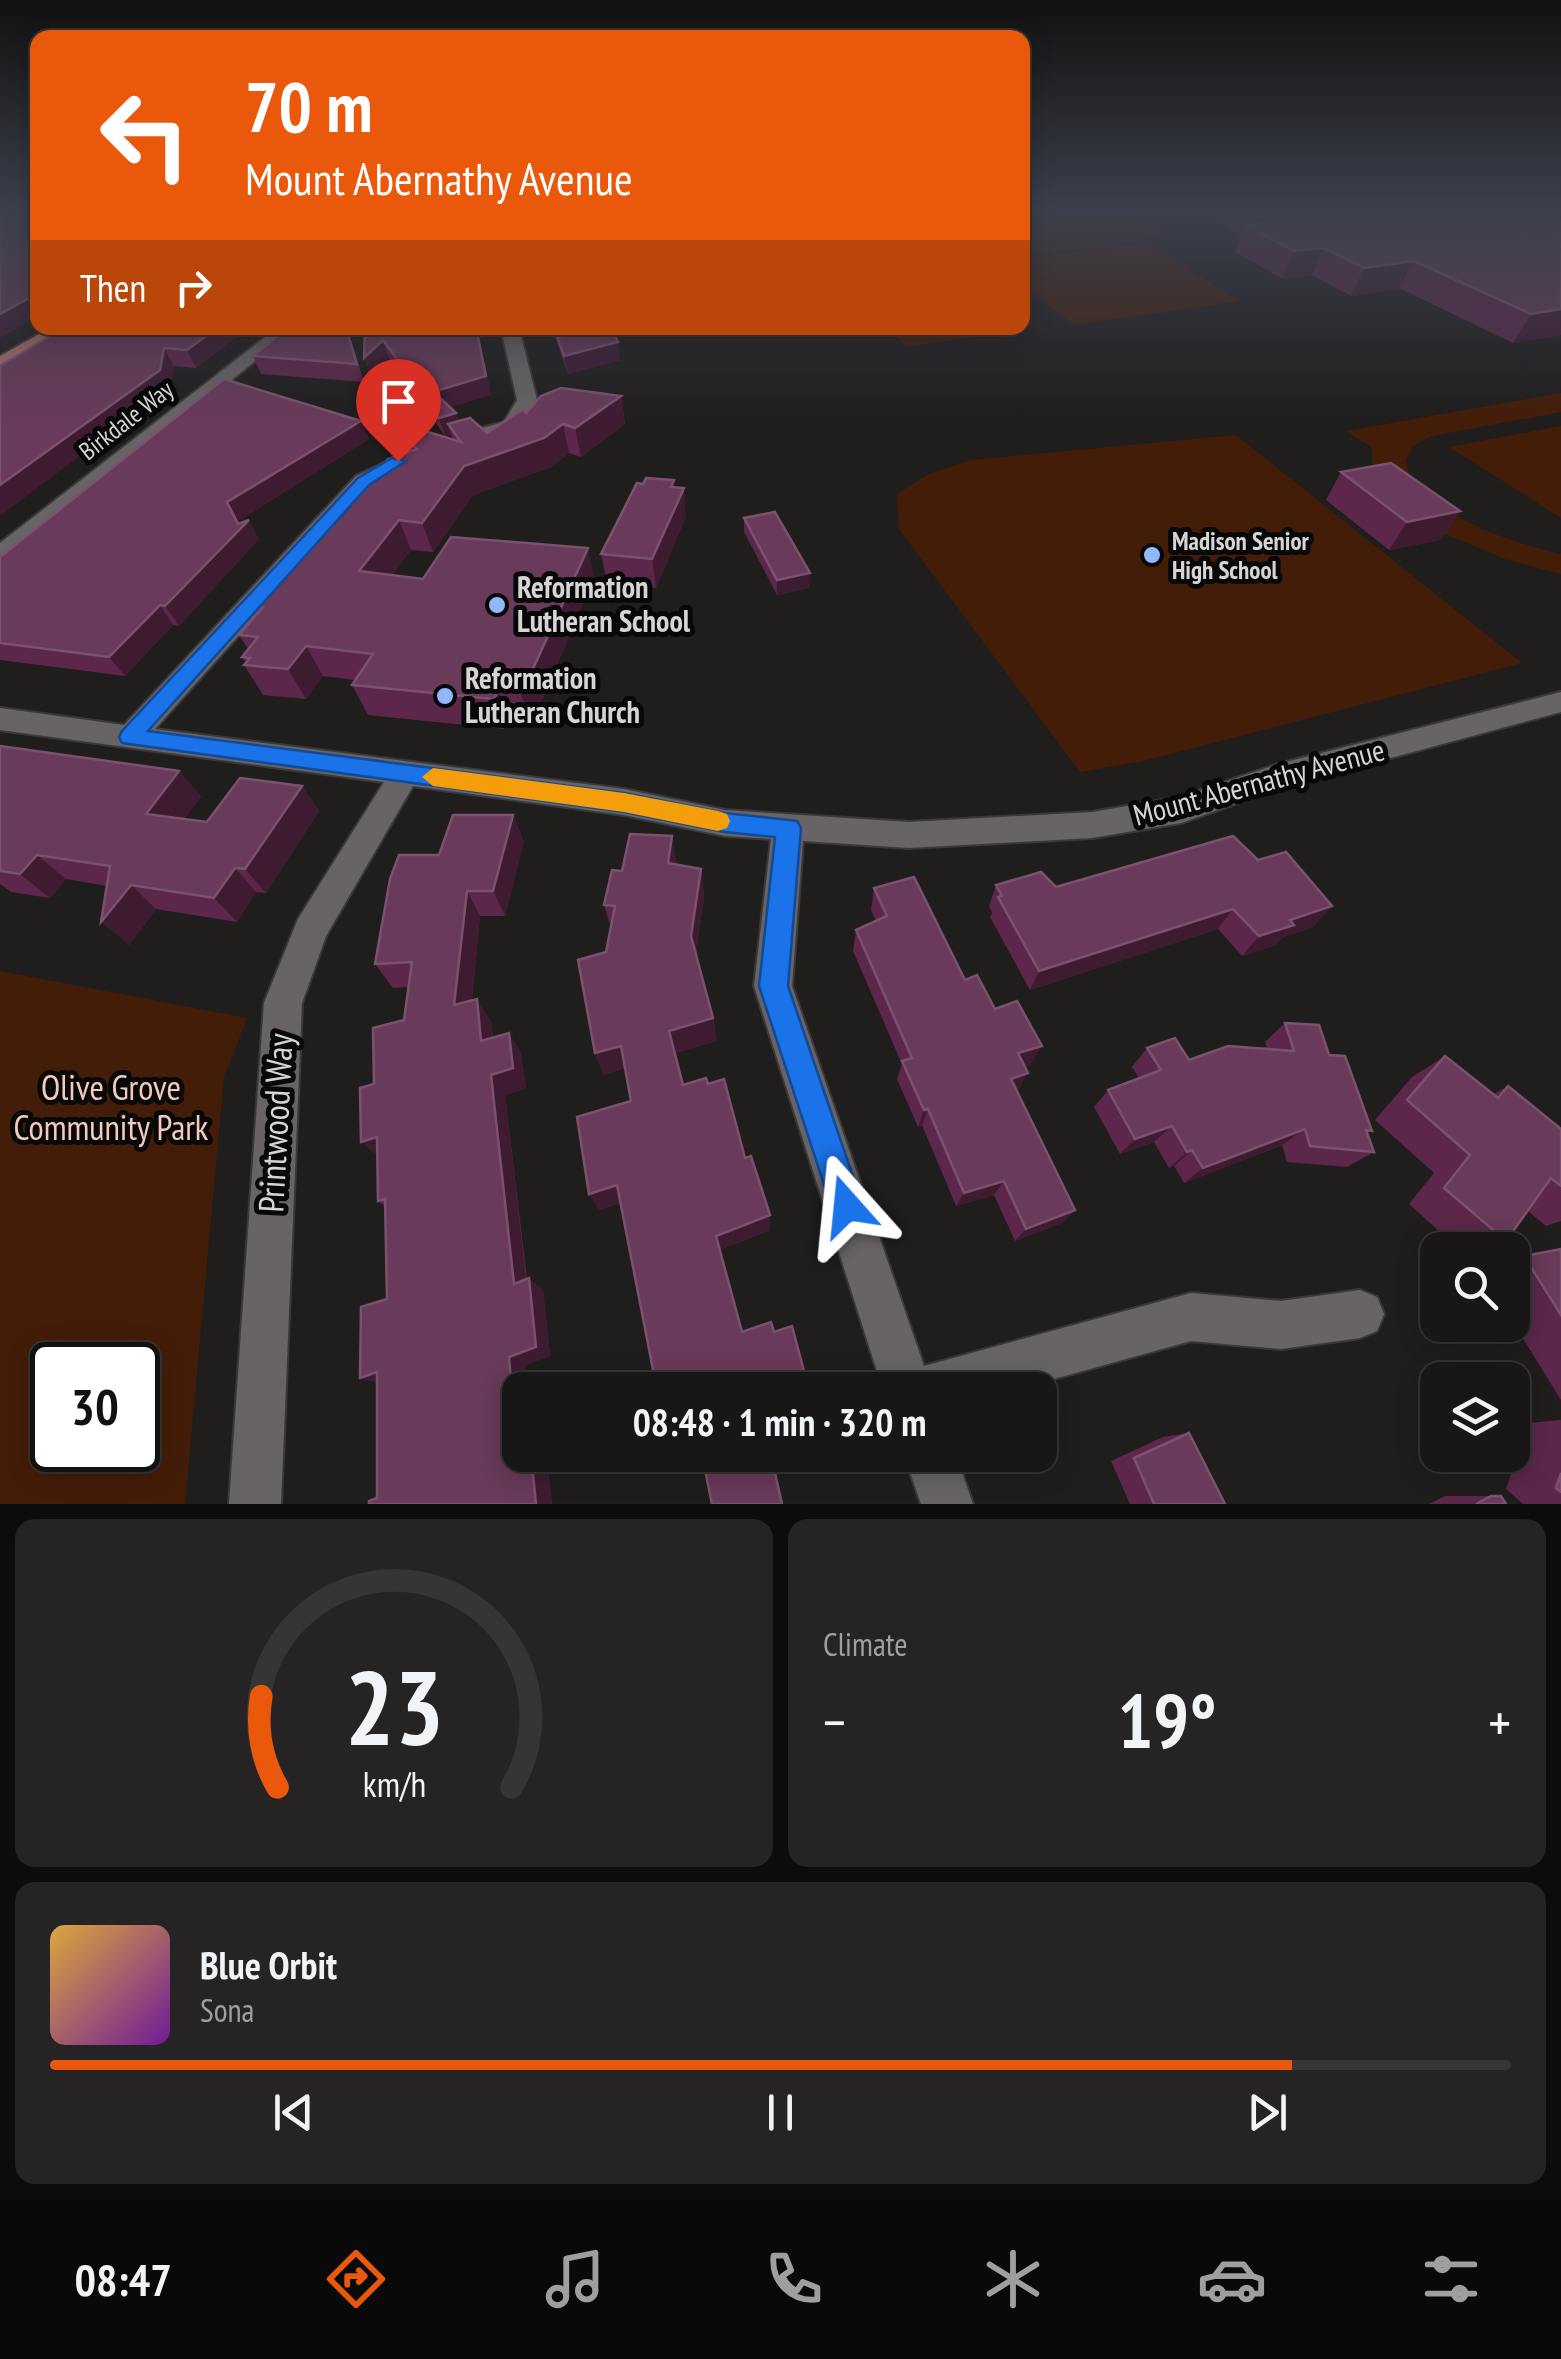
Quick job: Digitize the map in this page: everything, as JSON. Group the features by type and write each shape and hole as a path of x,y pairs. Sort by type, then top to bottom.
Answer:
{"main road":[{"path":"0,364 49,335"}],"street":[{"name":"Birkdale Way","path":"0,555 278,335"},
{"path":"459,441 511,426 527,400 512,335"},
{"path":"130,737 364,481 398,461 427,451"},
{"name":"Mount Abernathy Avenue","path":"0,720 624,802 725,822 910,836 1092,825 1181,810 1278,776 1561,702"},
{"name":"Printwood Way","path":"256,1504 284,1003 312,930 405,773"},
{"path":"788,828 774,986 902,1372"},
{"path":"991,1372 1191,1317 1281,1325 1360,1314"},
{"path":"936,1472 947,1504"}],"green space":[{"path":"1030,279 1205,279 1240,301 1073,325 1030,290"},
{"path":"895,335 990,335 906,347"},
{"path":"1561,393 1561,412 1432,436 1413,446 1406,460 1412,478 1446,510 1495,534 1561,554 1561,574 1508,560 1430,526 1374,474 1371,447 1346,431"},
{"path":"1561,426 1561,518 1449,447"},
{"path":"1236,435 1522,663 1143,761 1080,772 899,529 897,494 927,475 970,460"},
{"name":"Olive Grove Community Park","path":"0,971 247,1018 224,1077 185,1504 0,1504"}],"building":[{"path":"0,279 30,279 30,298 0,314"},
{"path":"1454,279 1561,279 1561,309 1531,314"},
{"path":"52,335 207,335 187,350 164,348 160,370 0,485 0,366"},
{"path":"279,335 348,335 357,364 253,356"},
{"path":"365,335 477,335 486,376 423,395 383,340 364,358"},
{"path":"556,335 614,335 618,342 564,356"},
{"path":"224,379 361,421 227,502 238,524 249,520 109,657 0,643 0,557"},
{"path":"561,388 621,396 575,428 563,424 544,438 464,466 422,523 399,520 359,571 423,579 451,537 588,548 520,691 499,691 493,699 352,685 373,654 306,646 288,669 244,665 250,658 242,657 258,637 239,635 263,607 258,606 388,459 417,449 404,437 425,431 461,442 448,424 470,418 487,433 523,409 526,413 541,396"},
{"path":"438,396 456,413 439,418 429,404"},
{"path":"1391,463 1460,511 1407,522 1341,472"},
{"path":"646,478 674,480 671,487 684,488 652,559 601,554 637,483 643,484"},
{"path":"775,512 810,573 777,580 744,518"},
{"path":"0,746 179,771 146,814 207,822 240,778 302,786 245,869 235,868 214,898 131,885 101,922 110,866 37,855 20,874 0,871"},
{"path":"453,815 513,815 493,891 467,891 454,1005 477,999 481,1041 509,1033 513,1068 491,1075 514,1284 529,1278 536,1347 509,1357 510,1372 502,1372 502,1472 533,1472 536,1504 369,1504 377,1498 377,1372 360,1378 361,1307 387,1299 385,1199 378,1201 377,1137 361,1142 360,1088 374,1084 373,1028 404,1020 412,962 375,964 390,879 399,855 439,855"},
{"path":"630,834 672,836 668,863 701,869 691,936 713,1018 669,1031 683,1085 706,1078 708,1084 724,1079 745,1158 751,1156 770,1215 716,1236 742,1332 771,1322 774,1332 792,1326 804,1372 653,1372 617,1185 589,1194 577,1117 631,1101 621,1046 595,1053 578,960 606,952 615,906 604,905 612,870 622,871"},
{"path":"1233,836 1258,860 1286,852 1332,906 1290,920 1294,925 1259,936 1233,909 1039,971 998,897 1002,896 996,885 1041,872 1056,887"},
{"path":"914,877 965,980 977,975 995,1009 1017,1001 1042,1046 1018,1053 1028,1073 1011,1079 1075,1210 1026,1229 1004,1181 964,1193 928,1109 924,1110 902,1061 912,1058 856,930 887,916 874,888"},
{"path":"1285,1023 1319,1025 1329,1055 1345,1056 1372,1131 1366,1130 1374,1152 1310,1146 1305,1129 1203,1168 1192,1150 1187,1152 1172,1126 1135,1139 1108,1090 1161,1070 1147,1048 1175,1038 1189,1060 1228,1046 1294,1051"},
{"path":"1445,1056 1498,1098 1508,1086 1561,1129 1561,1186 1551,1178 1512,1232 1495,1232 1444,1188 1470,1155 1407,1100"},
{"path":"1561,1249 1561,1315 1530,1266 1530,1255"},
{"path":"1189,1433 1225,1504 1154,1504 1134,1458"},
{"path":"705,1472 775,1472 782,1504 712,1504"},
{"path":"1491,1496 1501,1496 1506,1504 1476,1504"}],"slow traffic":[{"path":"433,777 624,802 718,821"}],"place":[{"name":"Madison Senior High School","path":"1152,555"},
{"name":"Reformation Lutheran School","path":"497,605"},
{"name":"Reformation Lutheran Church","path":"445,696"}],"route":[{"path":"398,461 364,481 130,737 624,802 725,822 788,828 774,986 847,1206"}]}
